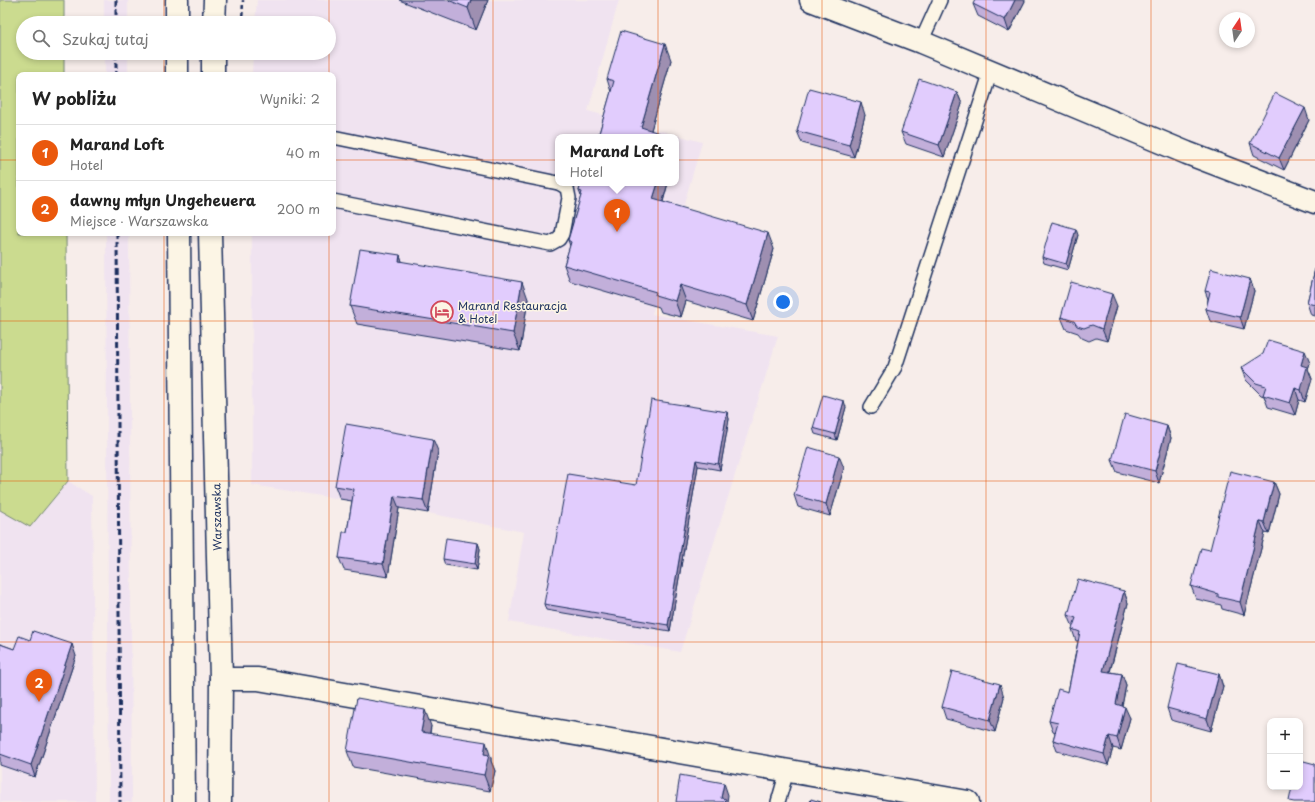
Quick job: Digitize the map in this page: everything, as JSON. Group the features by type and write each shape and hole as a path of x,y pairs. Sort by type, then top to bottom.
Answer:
{"street":[{"path":"177,0 177,16"},
{"path":"214,16 215,0"},
{"path":"817,1 921,42 1188,153 1315,202"},
{"path":"177,60 177,72"},
{"path":"213,60 213,72"},
{"path":"179,236 184,802"},
{"name":"Warszawska","path":"210,236 221,679 220,802"},
{"path":"221,679 258,679 786,772 898,796 968,802"}],"lane":[{"path":"921,42 940,0"},
{"path":"871,407 895,366 991,71"},
{"path":"336,138 555,182"},
{"path":"336,202 550,244 559,239 562,234 569,198 567,188 563,186"},
{"path":"778,802 786,772"}],"path":[{"path":"242,16 243,0"}],"shaded area":[{"path":"104,0 128,0 128,16 104,16"},
{"path":"257,0 619,0 588,111 673,134 555,134 555,186 679,186 679,136 702,142 652,314 778,336 680,652 509,622 524,532 428,513 252,485 252,236 336,236 336,72 252,72 253,60 336,60 336,16 256,16"},
{"path":"105,60 128,60 128,72 105,72"},
{"path":"106,236 129,236 132,802 109,802"},
{"path":"68,481 92,496 95,802 0,802 0,510 30,526"}],"green space":[{"path":"0,0 64,0 64,16 16,16 16,60 64,60 64,72 16,72 16,236 66,236 68,481 30,527 0,510"}],"building":[{"path":"448,0 471,0 468,8"},
{"path":"975,0 1015,0 1005,20 973,4"},
{"path":"621,31 665,44 641,127 662,134 599,134 614,81 607,79"},
{"path":"919,79 957,92 939,145 901,132"},
{"path":"809,88 861,102 849,145 797,131"},
{"path":"1275,93 1305,108 1279,158 1250,143"},
{"path":"580,186 657,186 653,199 768,233 747,305 680,285 675,301 655,295 656,292 564,265 571,242 568,240 582,192 579,191"},
{"path":"1052,222 1076,229 1066,264 1042,257"},
{"path":"360,249 400,255 399,261 522,282 513,333 350,306"},
{"path":"1211,269 1250,279 1240,317 1206,309 1210,292 1205,291"},
{"path":"1315,269 1315,305 1307,303"},
{"path":"1071,282 1112,294 1102,329 1092,325 1084,328 1077,326 1074,321 1061,317"},
{"path":"1268,340 1305,351 1301,365 1307,367 1301,390 1295,388 1290,403 1263,395 1266,386 1256,383 1241,368 1263,354"},
{"path":"823,395 844,401 835,434 813,428"},
{"path":"651,400 727,412 718,464 696,460 668,625 544,604 568,474 636,485"},
{"path":"1125,414 1167,426 1155,471 1112,460"},
{"path":"346,424 433,439 423,500 394,496 383,564 339,558 343,532 347,532 354,489 335,486"},
{"path":"808,447 839,456 826,504 794,495"},
{"path":"1230,471 1274,482 1264,522 1260,521 1240,602 1218,597 1218,594 1191,586 1201,548 1210,550"},
{"path":"446,538 478,543 475,564 443,559"},
{"path":"1078,579 1124,591 1103,671 1122,674 1116,704 1125,707 1117,738 1109,736 1104,754 1053,740 1058,723 1049,721 1058,689 1068,692 1080,632 1072,629 1076,618 1068,615"},
{"path":"33,631 72,644 31,765 0,754 0,644 14,649 19,636 30,640"},
{"path":"1178,664 1219,674 1207,719 1167,708"},
{"path":"952,671 1000,684 990,720 942,707"},
{"path":"357,698 425,710 421,732 486,742 484,754 489,755 484,775 347,751"},
{"path":"1303,761 1315,764 1315,802 1289,801 1291,790 1303,790"},
{"path":"680,775 724,783 721,798 726,799 725,802 676,802"},
{"path":"811,799 821,802 810,802"}],"railway":[{"path":"116,0 116,16"},
{"path":"116,60 116,72"},
{"path":"117,236 120,802"}],"place":[{"name":"Marand Loft","path":"617,232"},
{"name":"Marand Restauracja & Hotel","path":"442,312"},
{"name":"dawny młyn Ungeheuera","path":"39,702"}]}
